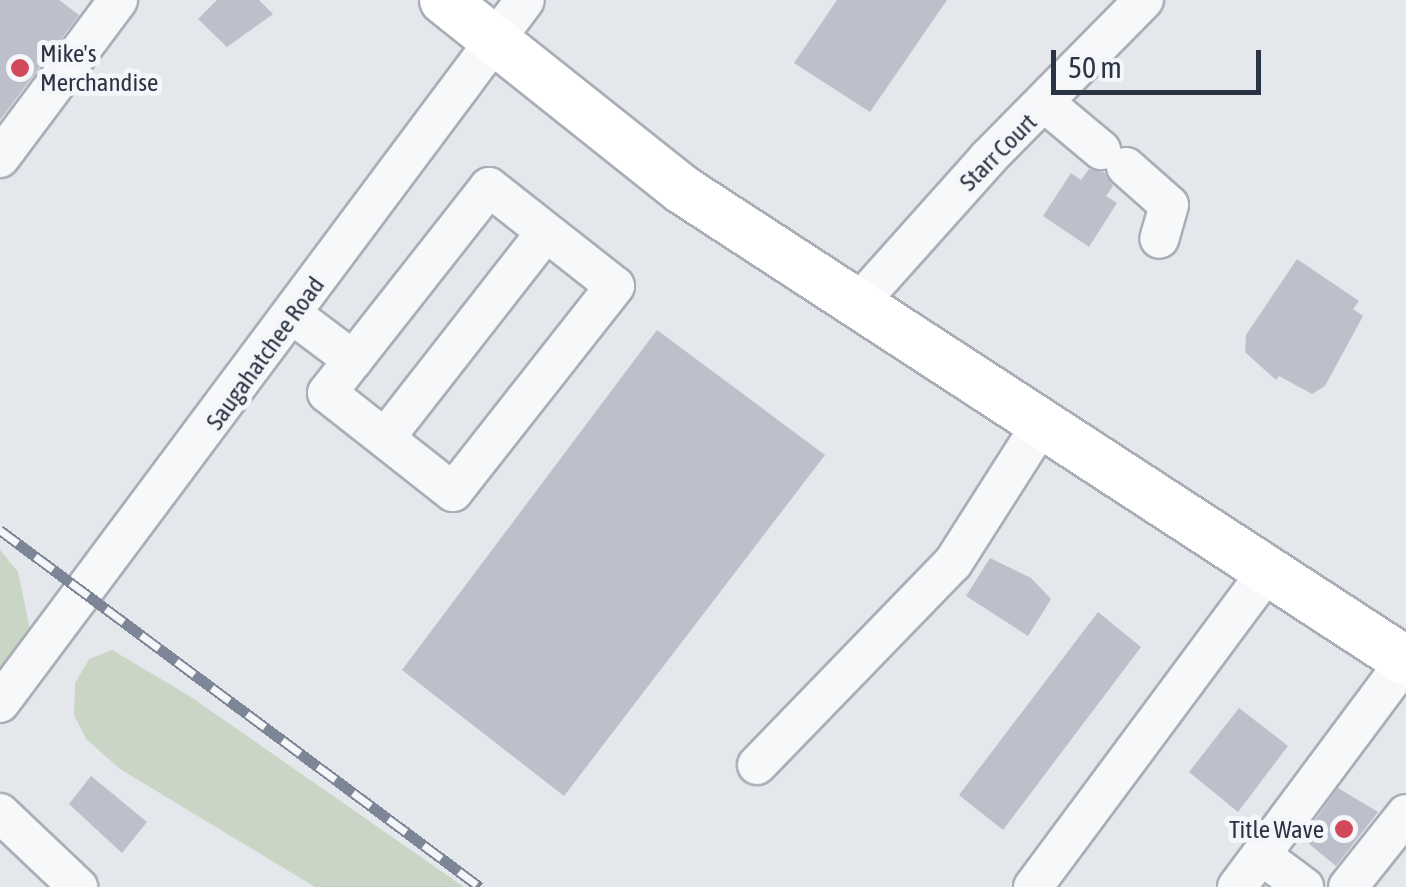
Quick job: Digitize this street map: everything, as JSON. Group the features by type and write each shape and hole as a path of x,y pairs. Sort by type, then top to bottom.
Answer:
{"main road":[{"path":"444,0 683,190 1040,428 1406,660"}],"street":[{"path":"0,158 118,0"},
{"name":"Saugahatchee Road","path":"0,703 526,0"},
{"name":"Starr Court","path":"855,307 1144,0"},
{"path":"1046,104 1169,204 1159,239"},
{"path":"489,187 615,286 453,492 327,394 354,360 489,187"},
{"path":"385,438 546,232"},
{"path":"293,315 354,360"},
{"path":"757,765 952,563 1040,428"},
{"path":"1033,887 1267,572"},
{"path":"1237,887 1406,660"},
{"path":"0,813 78,887"},
{"path":"1348,887 1406,814"},
{"path":"1261,855 1304,887"}],"green space":[{"path":"0,550 18,572 31,634 0,686"},
{"path":"112,650 191,697 464,887 315,887 120,769 86,739 74,715 75,683 89,659"}],"building":[{"name":"Mike's Merchandise","path":"0,0 59,0 79,15 0,120"},
{"path":"217,0 259,0 273,14 227,47 198,19"},
{"path":"837,0 947,0 870,112 794,63"},
{"path":"1089,169 1104,172 1113,186 1106,196 1117,203 1089,247 1043,216 1071,173 1081,180"},
{"path":"1297,259 1359,301 1353,309 1363,316 1325,386 1312,394 1279,376 1276,380 1245,352 1246,335"},
{"path":"657,330 825,455 564,796 402,670"},
{"path":"990,558 1031,578 1051,599 1028,636 966,596"},
{"path":"1098,612 1141,647 1003,830 959,795"},
{"path":"1239,708 1288,746 1238,812 1189,772"},
{"path":"91,776 147,822 122,853 69,804"},
{"name":"Title Wave","path":"1338,788 1378,812 1336,866 1302,838"}],"railway":[{"path":"0,530 480,887"}],"place":[{"name":"Mike's Merchandise","path":"20,68"},
{"name":"Title Wave","path":"1344,829"}]}
